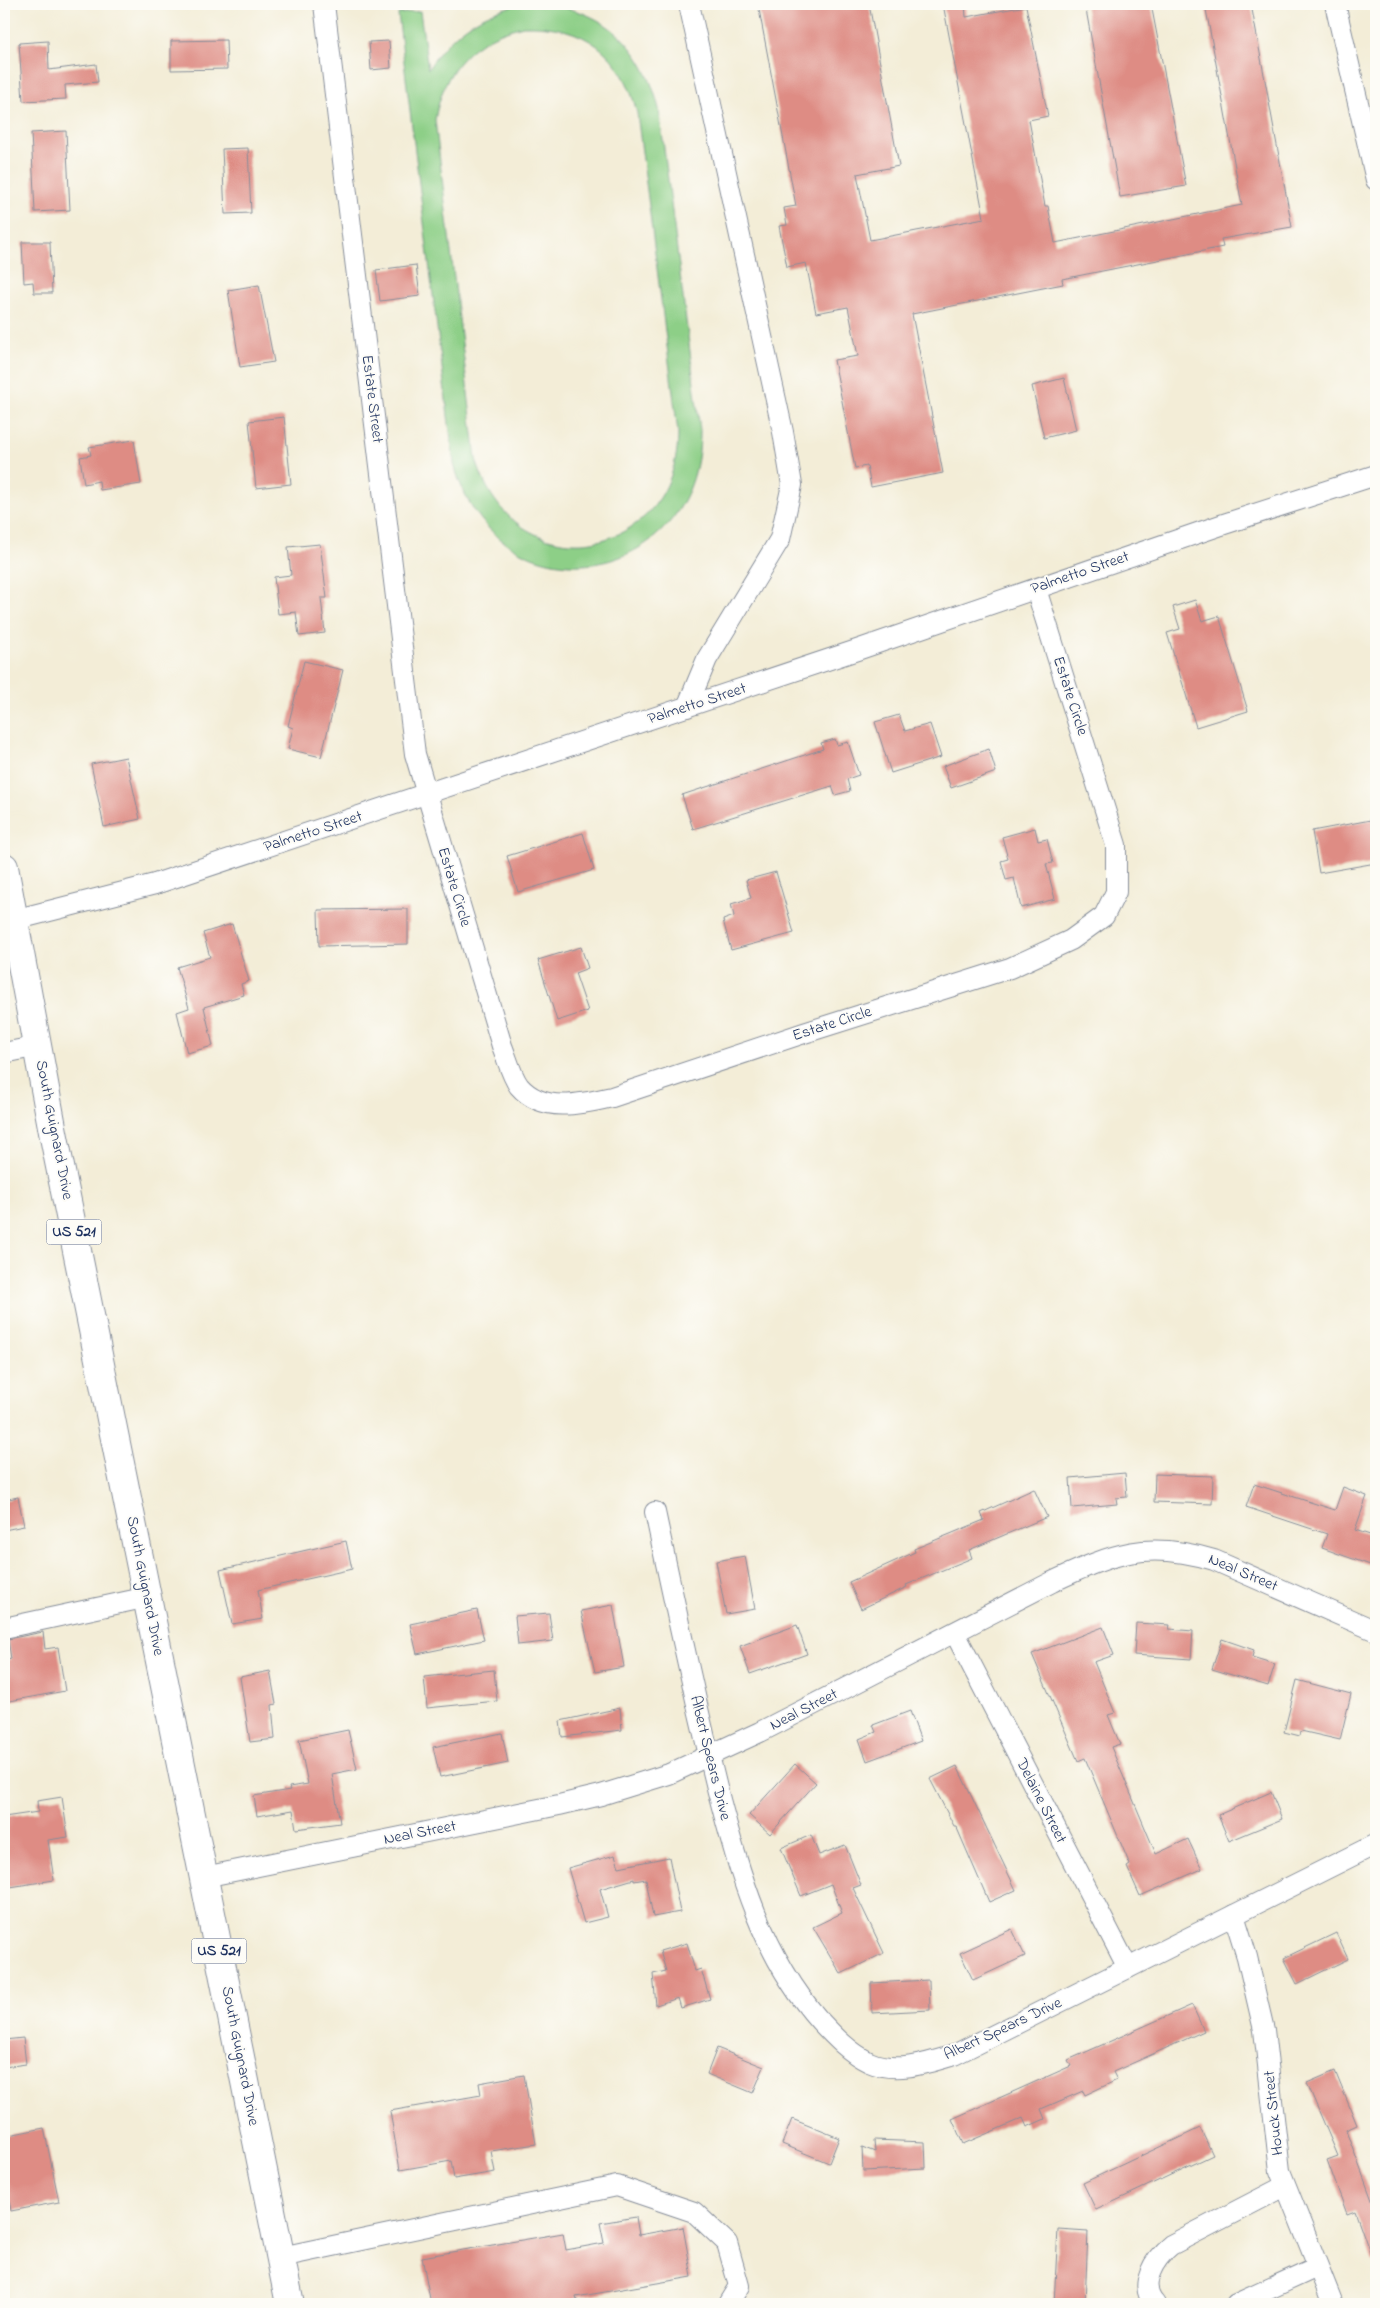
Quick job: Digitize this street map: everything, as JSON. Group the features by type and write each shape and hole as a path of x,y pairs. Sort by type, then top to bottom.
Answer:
{"highway":[{"name":"South Guignard Drive","path":"4,867 9,920 38,1046 53,1132 290,2304"}],"street":[{"name":"Estate Street","path":"324,4 415,754 427,794"},
{"path":"687,707 707,659 780,539 792,485 783,432 689,4"},
{"path":"1335,4 1376,180"},
{"name":"Palmetto Street","path":"9,920 155,884 687,707 1224,524 1376,475"},
{"name":"Estate Circle","path":"427,794 502,1046 520,1086 546,1102 571,1106 612,1097 804,1033 1010,968 1071,940 1091,927 1104,916 1116,892 1116,845 1111,824 1036,589"},
{"path":"4,1053 38,1046"},
{"name":"Albert Spears Drive","path":"655,1512 708,1755 733,1850 756,1914 777,1960 796,1990 831,2033 851,2050 870,2062 890,2067 912,2066 954,2055 1376,1844"},
{"name":"Neal Street","path":"204,1877 576,1801 669,1774 769,1727 1052,1582 1098,1561 1131,1551 1144,1550 1198,1555 1214,1560 1376,1631"},
{"path":"4,1628 148,1597"},
{"name":"Delaine Street","path":"955,1633 1128,1968"},
{"name":"Houck Street","path":"1234,1915 1247,1957 1264,2030 1268,2055 1275,2144 1285,2186 1333,2304"},
{"path":"281,2257 617,2186 694,2212 727,2243 739,2286 728,2304"},
{"path":"1155,2304 1152,2300 1148,2284 1151,2267 1160,2254 1171,2245 1285,2186"},
{"path":"1236,2304 1317,2267"}],"green space":[{"path":"520,4 546,5 570,9 592,17 610,28 627,43 640,62 651,84 659,109 700,430 692,483 668,524 634,551 593,564 550,562 510,546 476,513 454,464 398,14 420,11 428,69 447,44 467,26 504,8","holes":["523,26 565,30 598,46 622,74 631,92 637,113 678,432 671,476 651,509 623,532 590,542 555,541 522,527 495,500 476,459 435,120 445,85 463,58 489,39 505,32"]}],"building":[{"path":"758,4 869,4 899,166 857,174 870,240 984,218 943,4 965,4 966,17 1026,6 1048,116 1029,120 1045,206 1048,206 1055,243 1242,205 1205,4 1251,4 1292,227 1221,239 1223,247 1062,279 1063,284 912,314 943,473 871,487 867,466 855,468 834,360 858,356 848,307 816,313 806,263 787,267 779,226 787,225 784,208 796,206"},
{"path":"1085,4 1151,4 1186,186 1120,197"},
{"path":"226,40 227,69 171,70 171,41"},
{"path":"48,41 49,70 96,64 98,82 65,85 66,99 23,101 19,43"},
{"path":"389,41 391,68 371,70 369,42"},
{"path":"66,131 70,210 35,212 31,133"},
{"path":"248,148 251,213 225,214 222,149"},
{"path":"22,242 50,242 52,293 34,293 33,282 24,283"},
{"path":"416,265 420,296 380,301 376,270"},
{"path":"259,285 274,362 240,367 228,290"},
{"path":"1064,378 1076,430 1044,438 1032,386"},
{"path":"284,417 291,484 256,488 249,421"},
{"path":"134,440 141,484 100,490 99,481 84,484 80,457 91,455 89,447"},
{"path":"320,544 327,598 321,598 325,633 299,636 296,612 278,614 274,577 291,575 288,547"},
{"path":"1195,600 1202,621 1219,616 1248,711 1196,727 1167,633 1180,629 1173,607"},
{"path":"304,661 343,670 321,757 288,749 293,728 288,726"},
{"path":"899,715 905,731 930,724 941,757 891,773 875,722"},
{"path":"835,739 837,745 848,742 859,775 847,779 850,791 835,795 832,786 693,829 682,795 823,749 821,743"},
{"path":"989,749 996,772 951,788 943,766"},
{"path":"126,757 140,819 104,827 91,764"},
{"path":"1376,819 1376,863 1319,873 1312,831"},
{"path":"1035,828 1038,841 1047,839 1053,863 1046,864 1055,899 1021,908 1014,878 1006,880 1001,861 1008,859 1002,837"},
{"path":"583,833 594,870 518,892 507,856"},
{"path":"776,872 794,933 731,950 723,920 734,916 731,904 751,898 746,880"},
{"path":"408,909 408,944 319,946 318,910"},
{"path":"232,924 249,981 241,984 244,995 204,1007 213,1046 187,1053 177,1012 189,1008 177,967 210,957 203,933"},
{"path":"581,947 588,968 575,973 588,1011 557,1021 538,960"},
{"path":"1125,1473 1127,1497 1116,1498 1117,1504 1072,1508 1070,1478"},
{"path":"1155,1474 1213,1476 1212,1504 1154,1502"},
{"path":"1254,1484 1335,1510 1343,1487 1367,1496 1355,1530 1376,1537 1376,1567 1322,1548 1327,1534 1246,1507"},
{"path":"1034,1489 1047,1517 969,1550 972,1558 906,1585 907,1587 861,1609 849,1582 915,1552 914,1549 984,1520 981,1513"},
{"path":"18,1497 24,1526 4,1530 4,1500"},
{"path":"346,1541 352,1569 258,1590 263,1619 232,1624 220,1570"},
{"path":"745,1556 755,1609 726,1614 716,1561"},
{"path":"613,1605 624,1667 595,1672 581,1611"},
{"path":"477,1610 484,1640 417,1654 410,1624"},
{"path":"549,1613 553,1641 518,1645 515,1616"},
{"path":"1136,1623 1170,1625 1169,1629 1193,1631 1191,1659 1134,1655"},
{"path":"797,1625 807,1654 750,1674 740,1646"},
{"path":"1103,1627 1114,1655 1094,1662 1115,1713 1108,1715 1120,1744 1111,1747 1156,1854 1188,1839 1202,1869 1140,1896 1127,1867 1130,1865 1085,1758 1078,1761 1032,1654"},
{"path":"43,1632 45,1649 58,1647 65,1691 4,1702 4,1661 11,1659 8,1639"},
{"path":"1222,1639 1254,1650 1252,1657 1275,1664 1268,1686 1212,1669"},
{"path":"494,1670 497,1701 427,1708 424,1677"},
{"path":"270,1671 276,1704 272,1705 275,1739 250,1742 240,1677"},
{"path":"1297,1680 1351,1694 1340,1740 1301,1731 1300,1736 1284,1732"},
{"path":"620,1708 622,1730 562,1737 560,1721"},
{"path":"910,1711 921,1741 867,1761 859,1739 876,1732 873,1725"},
{"path":"348,1730 357,1769 332,1774 340,1823 296,1829 293,1810 257,1816 254,1796 290,1790 289,1787 308,1784 299,1740"},
{"path":"502,1733 508,1763 440,1777 433,1747"},
{"path":"795,1764 816,1783 770,1834 749,1815"},
{"path":"957,1766 1016,1890 989,1902 956,1826 954,1826 930,1779"},
{"path":"1271,1792 1282,1819 1229,1841 1218,1815"},
{"path":"62,1797 68,1837 48,1840 54,1880 4,1888 4,1817 38,1812 37,1801"},
{"path":"811,1835 819,1855 845,1845 861,1885 853,1888 884,1953 841,1974 813,1927 842,1913 831,1884 801,1896 781,1848"},
{"path":"615,1855 619,1867 669,1857 680,1912 653,1917 646,1879 634,1881 634,1879 600,1889 608,1917 584,1923 568,1868"},
{"path":"1012,1929 1025,1956 973,1980 960,1953"},
{"path":"1336,1933 1348,1959 1297,1984 1284,1958"},
{"path":"687,1943 695,1971 701,1969 710,1999 681,2008 678,1998 656,2005 653,1974 666,1971 660,1951"},
{"path":"929,1980 930,2010 872,2013 871,1983"},
{"path":"1192,2005 1204,2031 1113,2072 1117,2080 1085,2095 1083,2091 1041,2109 1045,2119 1027,2127 1023,2118 963,2144 952,2119 1071,2066 1068,2060"},
{"path":"23,2038 26,2064 4,2067 4,2040"},
{"path":"717,2048 764,2067 753,2093 707,2074"},
{"path":"1335,2071 1357,2125 1346,2130 1376,2211 1376,2263 1374,2264 1355,2211 1347,2214 1327,2160 1338,2156 1307,2083"},
{"path":"524,2075 536,2144 491,2151 495,2172 454,2179 451,2161 400,2170 390,2111 481,2095 479,2083"},
{"path":"792,2119 839,2138 829,2163 782,2144"},
{"path":"44,2128 59,2202 11,2211 4,2171 4,2136"},
{"path":"1200,2128 1213,2155 1096,2210 1083,2183"},
{"path":"874,2140 925,2142 926,2168 863,2171 862,2147 875,2152"},
{"path":"636,2217 639,2235 683,2227 692,2277 576,2297 578,2304 431,2304 422,2257 563,2233 566,2250 604,2243 600,2223"},
{"path":"1058,2229 1088,2231 1085,2304 1054,2304"}]}
